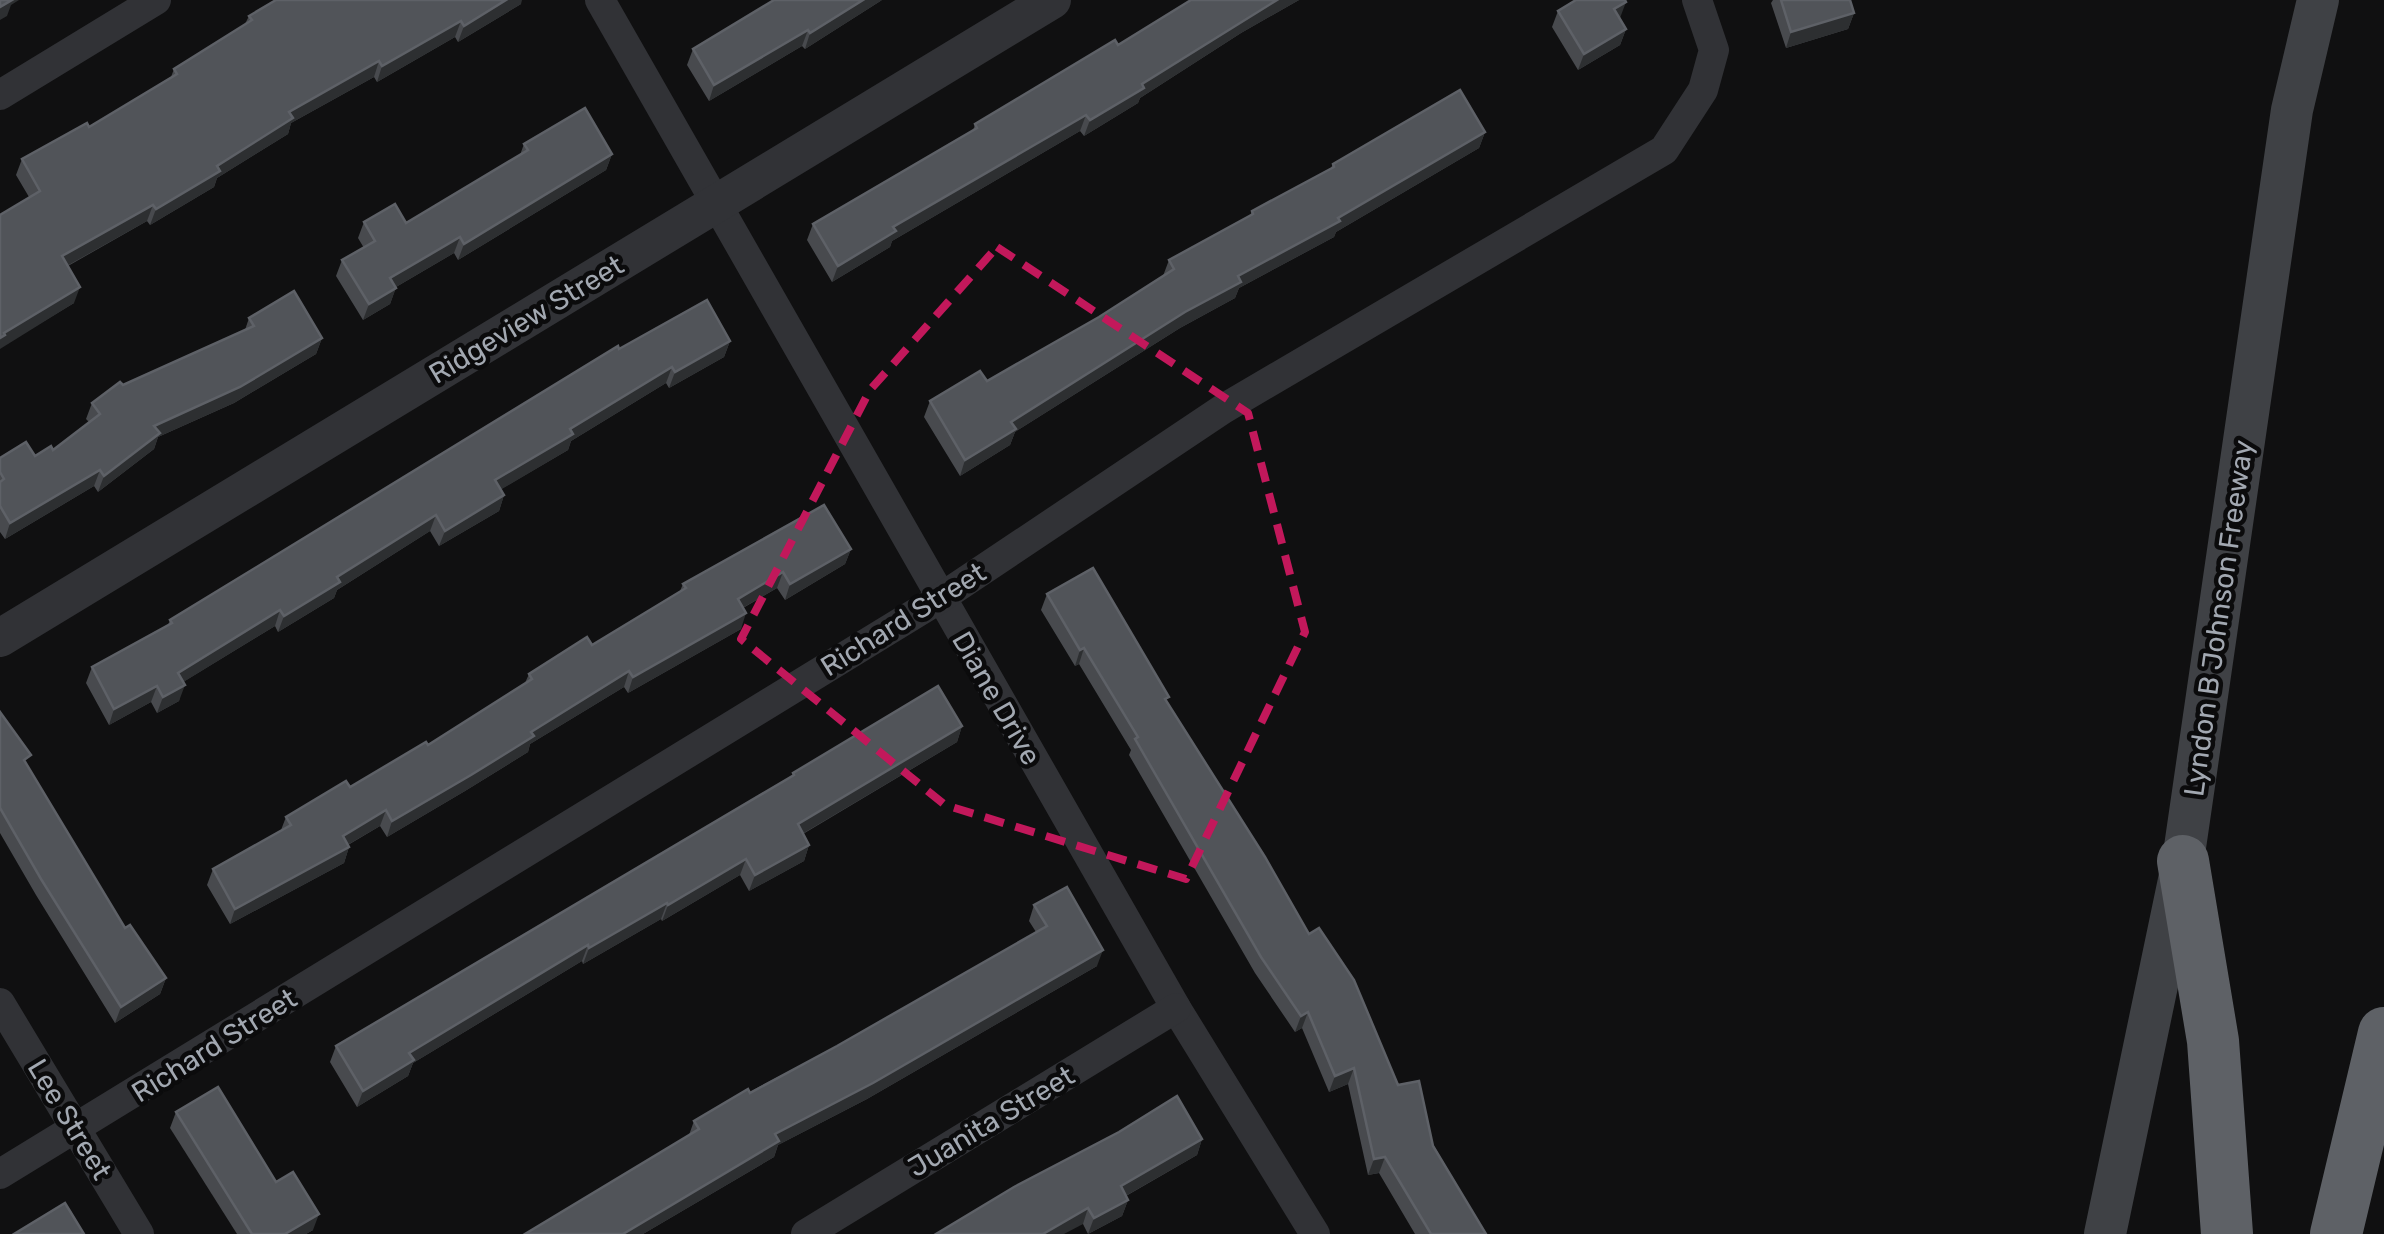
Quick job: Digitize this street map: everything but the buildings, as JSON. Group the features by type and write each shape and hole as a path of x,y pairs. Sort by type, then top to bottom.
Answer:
{"highway":[{"path":"2183,861 2213,1040 2227,1234"},
{"path":"2336,1234 2384,1033"}],"main road":[{"name":"Lyndon B Johnson Freeway","path":"2105,1234 2183,861 2292,110 2318,0"}],"street":[{"path":"0,94 156,0"},
{"name":"Diane Drive","path":"600,0 1176,1008 1315,1234"},
{"name":"Ridgeview Street","path":"0,638 1052,0"},
{"name":"Richard Street","path":"0,1174 939,598 1223,409 1664,150 1704,90 1714,50 1697,0"},
{"name":"Lee Street","path":"0,1003 139,1234"},
{"name":"Juanita Street","path":"806,1234 1176,1008"}],"highlighted area":[{"path":"997,247 1248,413 1305,632 1186,879 945,805 741,639 870,390"}]}
